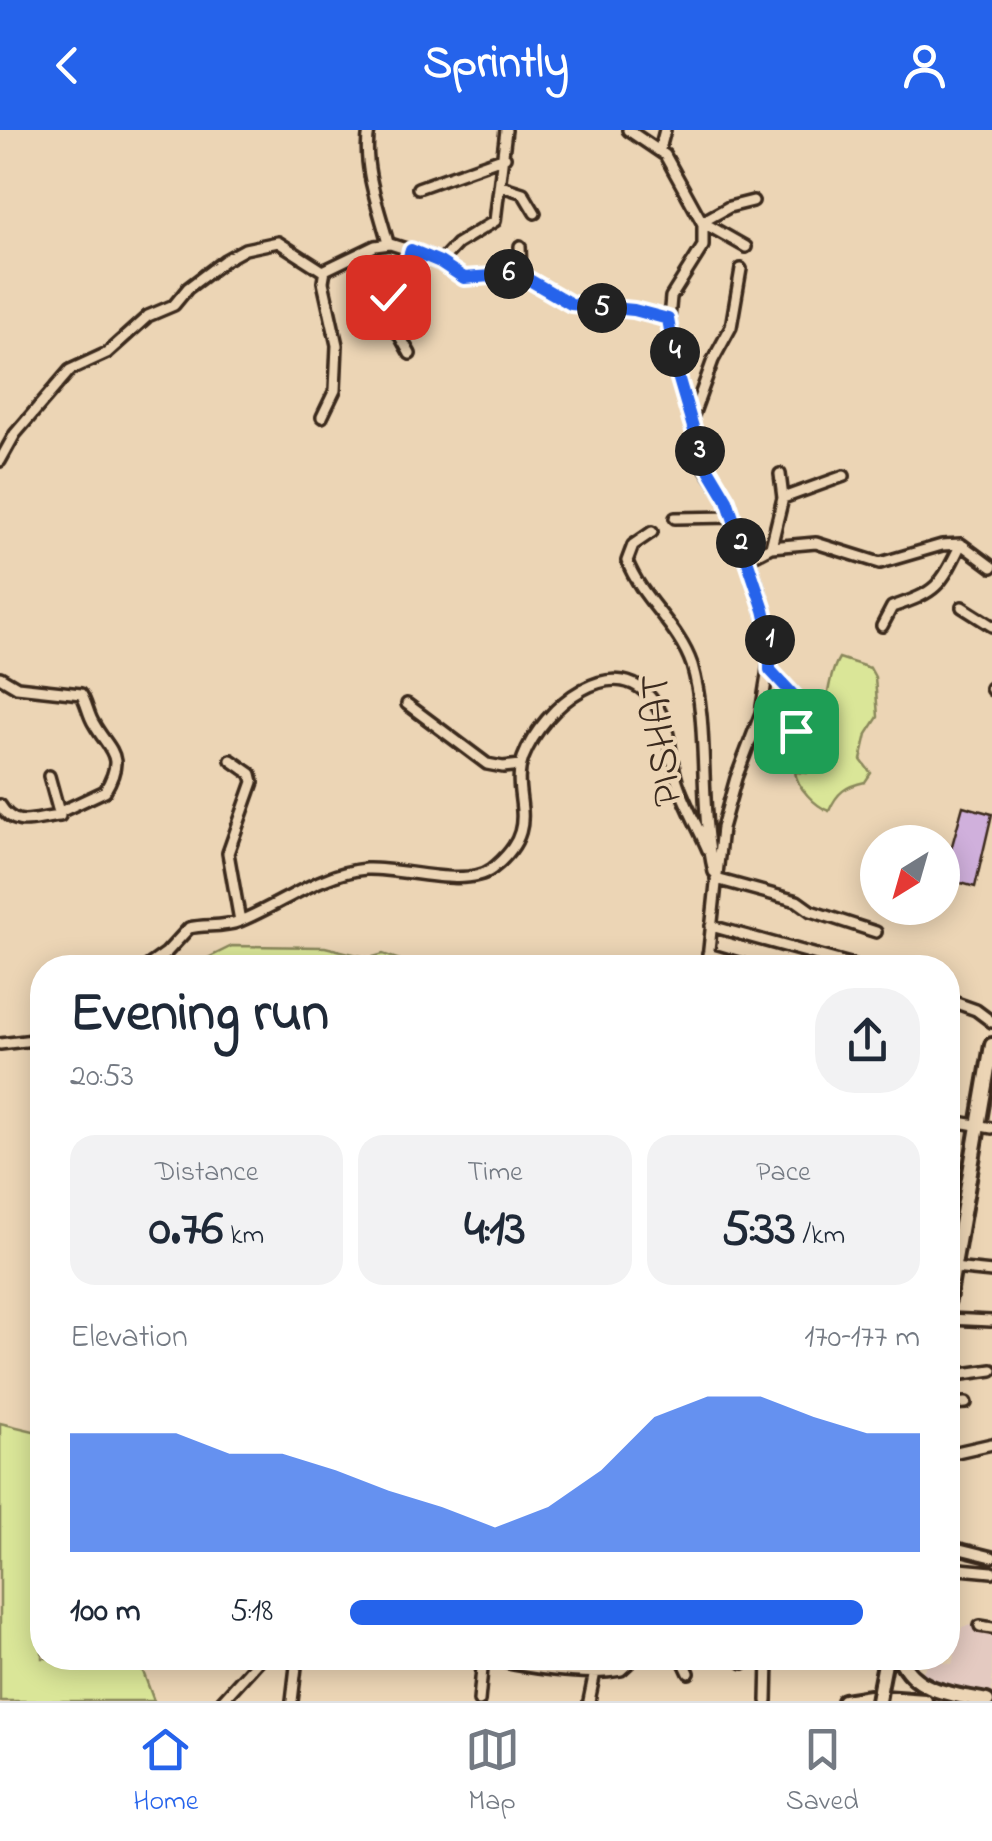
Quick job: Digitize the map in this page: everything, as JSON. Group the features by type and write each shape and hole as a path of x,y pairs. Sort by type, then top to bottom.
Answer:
{"main road":[{"path":"960,1215 985,1120 992,1045"},
{"path":"878,1701 884,1670"},
{"path":"910,1670 921,1684 987,1701"},
{"path":"844,1701 870,1696 925,1701"}],"street":[{"path":"369,130 373,186 388,244"},
{"path":"440,262 461,241 493,224 506,130"},
{"path":"628,130 660,149 702,222 702,246 674,290 668,319 678,376 704,466 727,500 768,625 770,670 761,713 726,810 708,954 711,955"},
{"path":"660,149 665,130"},
{"path":"418,188 505,157"},
{"path":"501,186 523,193 535,213"},
{"path":"702,222 729,207 753,202"},
{"path":"702,222 746,247"},
{"path":"0,461 15,434 70,370 107,353 141,322 174,305 188,288 234,254 278,242 326,270"},
{"path":"326,270 388,244 440,262 468,279 521,275 571,304 634,310 668,319"},
{"path":"520,246 521,275"},
{"path":"410,354 388,303 411,250"},
{"path":"406,266 416,320"},
{"path":"692,418 713,360 732,327 742,269"},
{"path":"322,416 335,390 337,345 323,282 326,270"},
{"path":"771,547 783,498 780,474"},
{"path":"783,498 844,476"},
{"path":"675,518 732,517"},
{"name":"PISHAT","path":"652,532 633,545 627,561 691,663 698,701 708,850"},
{"path":"746,560 771,547 824,544 874,563 942,545 961,544 992,567"},
{"path":"882,626 892,607 915,602 928,594 949,569 961,544"},
{"path":"962,607 992,626"},
{"path":"770,670 798,700 798,748"},
{"path":"0,677 17,687 81,694 94,725 112,747 115,766 105,790 60,812 60,816 18,822 10,819 0,804"},
{"name":"PISHAT","path":"521,765 536,736 567,701 601,680 627,680 648,695 663,719 678,782 708,850 716,880"},
{"path":"163,955 189,928 217,928 240,921 350,872 385,870 466,877 488,871 513,844 523,824 521,765 503,768 487,764 408,704"},
{"path":"232,760 250,774 253,782 228,852 240,921"},
{"path":"48,776 60,812"},
{"path":"716,880 797,900 811,912 876,932"},
{"path":"711,926 817,955"},
{"path":"960,1004 992,1022"},
{"path":"0,1044 30,1040"},
{"path":"960,1269 992,1272"},
{"path":"960,1319 991,1321"},
{"path":"960,1374 992,1370"},
{"path":"960,1403 966,1403"},
{"path":"960,1451 992,1444"},
{"path":"960,1549 992,1556"},
{"path":"960,1569 992,1572"},
{"path":"980,1626 992,1628"},
{"path":"222,1701 252,1670"},
{"path":"292,1701 296,1670"},
{"path":"479,1701 483,1670"},
{"path":"575,1670 622,1670"},
{"path":"767,1701 768,1670"},
{"path":"589,1701 595,1672"},
{"path":"234,1701 239,1687"}],"shaded area":[{"path":"986,1622 992,1625 992,1701 903,1699 924,1670 960,1670 962,1627"}],"green space":[{"path":"839,658 870,668 875,677 878,717 867,734 861,760 871,773 865,782 843,791 829,811 808,795 795,772 807,773 814,760"},
{"path":"232,946 325,947 358,955 214,955"},
{"path":"0,1423 30,1430 30,1670 142,1670 154,1701 0,1701"}],"building":[{"path":"963,806 992,814 975,887 960,883 958,825"}],"route":[{"path":"388,297 411,250 464,278 519,274 534,280 562,302 660,314 668,319 673,331 676,368 702,458 727,500 764,610 770,636 770,670 798,700 796,731"}]}
